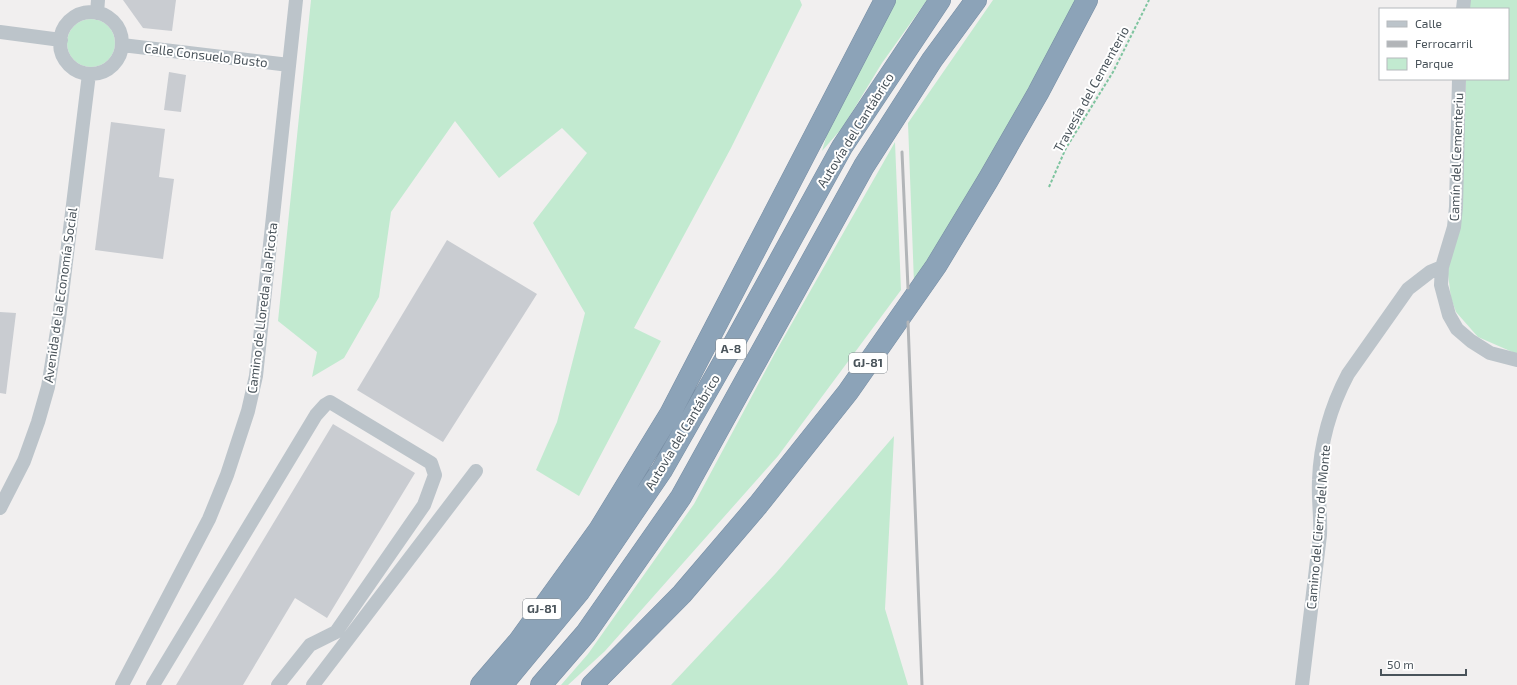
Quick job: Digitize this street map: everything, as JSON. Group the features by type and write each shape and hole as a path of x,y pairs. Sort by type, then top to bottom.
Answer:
{"highway":[{"name":"GJ-81","path":"481,685 519,641 599,530 670,414 885,0"},
{"name":"Autovía del Cantábrico","path":"502,685 579,592 662,470 732,347 842,147 940,0"},
{"name":"Autovía del Cantábrico","path":"541,685 586,633 681,497 864,166 932,60 976,0"},
{"name":"GJ-81","path":"592,685 682,594 758,505 848,392 936,266 1038,93 1087,0"}],"street":[{"name":"Camino de Lloreda a la Picota","path":"122,685 209,519 227,475 248,412 256,376 296,0"},
{"path":"97,6 105,15 113,20 122,36 122,45 120,54 115,63 108,70 89,74 79,72 68,63 61,50 61,40 63,30 69,22 77,16 97,6"},
{"path":"0,32 61,40"},
{"name":"Calle Consuelo Busto","path":"122,45 289,65"},
{"name":"Avenida de la Economía Social","path":"0,508 24,461 38,422 48,387 59,319 89,74"},
{"name":"Camín del Cementeriu","path":"1459,80 1456,207 1454,227 1442,267 1441,285 1449,315 1457,329 1471,341 1490,352 1517,360"},
{"name":"Camino del Cierro del Monte","path":"1302,685 1320,536 1321,521 1319,480 1321,455 1331,414 1348,374 1408,289 1430,272 1442,267"},
{"path":"153,685 316,415 325,405 330,402 431,463 435,475 424,505 336,632 310,645 278,685"},
{"path":"313,685 476,471"}],"path":[{"name":"Travesía del Cementerio","path":"1049,187 1066,148 1113,72 1149,0"}],"green space":[{"path":"311,0 800,0 802,5 731,148 634,328 661,341 579,496 536,470 557,422 585,313 533,223 587,153 562,128 499,178 455,121 391,212 379,297 344,358 312,377 317,352 278,321"},
{"path":"893,0 927,0 882,63 843,127 822,151 831,120"},
{"path":"993,0 1077,0 987,164 914,283 908,123"},
{"path":"1470,0 1517,0 1517,354 1478,337 1456,312 1451,298 1448,274 1451,251 1461,216 1466,80 1509,80 1509,8 1470,8"},
{"path":"86,19 96,19 105,23 111,29 114,34 114,52 105,63 96,67 86,67 77,63 71,57 67,48 67,38 71,29 77,23"},
{"path":"895,142 901,290 778,456 605,651 568,685 561,685 588,654 694,504 775,353"},
{"path":"894,436 885,609 908,685 671,685 776,573"}],"building":[{"path":"123,0 176,0 172,31 143,28"},
{"path":"169,72 186,75 181,112 164,110"},
{"path":"111,122 165,129 159,177 174,179 163,259 95,250"},
{"path":"447,240 537,294 443,442 357,390"},
{"path":"0,312 16,313 6,394 0,393"},
{"path":"333,424 415,473 327,618 295,598 243,685 176,685"}],"railway":[{"path":"902,152 908,288"},
{"path":"908,322 922,685"}]}
